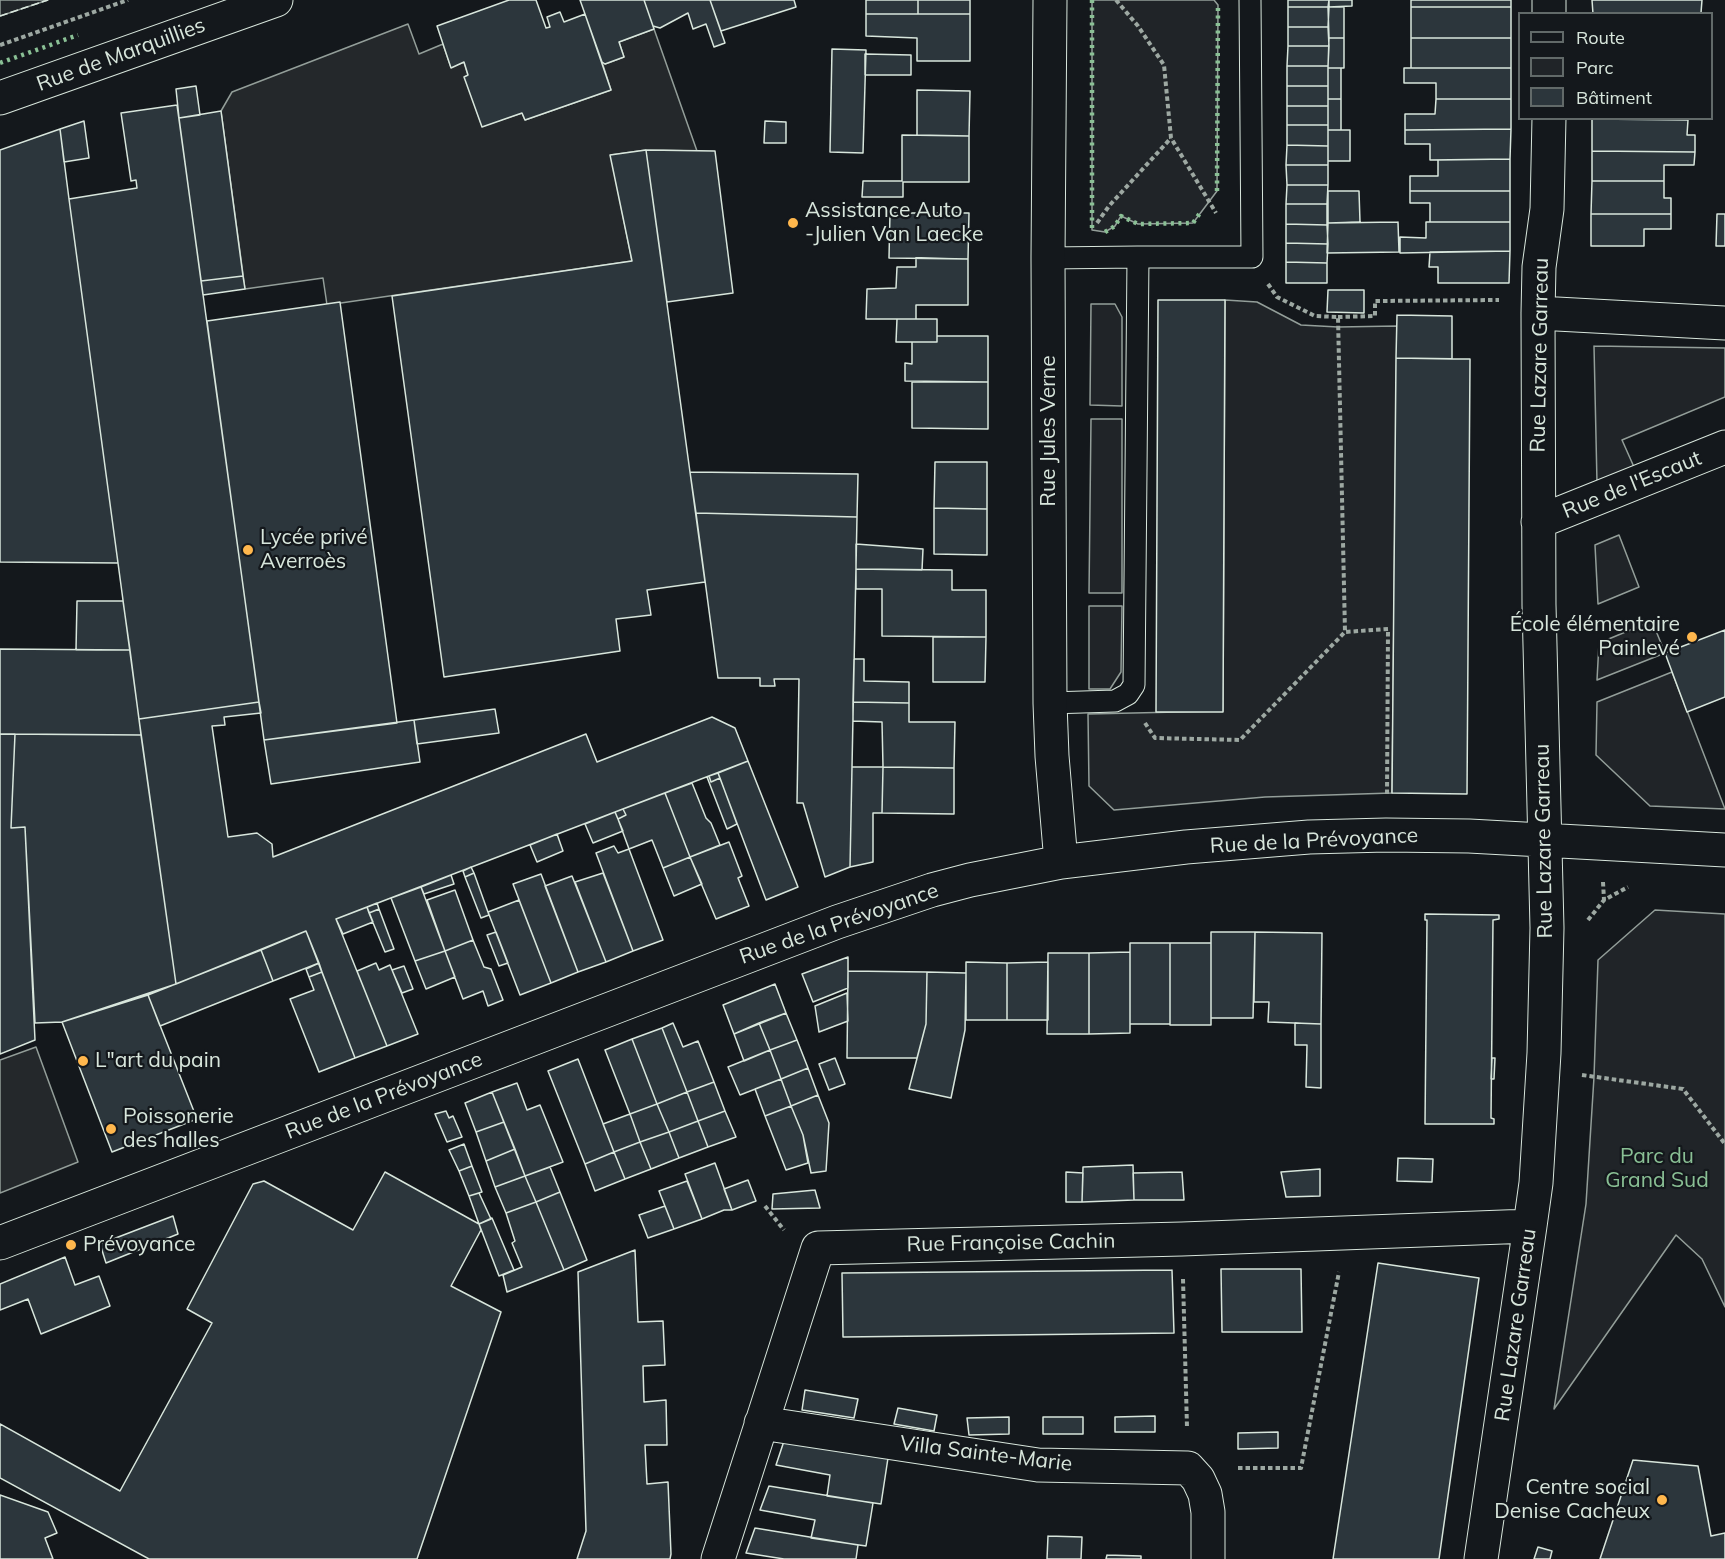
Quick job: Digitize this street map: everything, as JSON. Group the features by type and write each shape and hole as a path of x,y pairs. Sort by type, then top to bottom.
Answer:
{"street":[{"name":"Rue de Marquillies","path":"0,98 276,0"},
{"name":"Rue Jules Verne","path":"1050,0 1063,258 1050,703 1061,862"},
{"name":"Rue Lazare Garreau","path":"1481,1559 1530,1226 1539,1149 1547,988 1538,522 1538,307 1539,267 1547,209 1549,120"},
{"path":"1538,307 1725,323"},
{"name":"Rue de l'Escaut","path":"1538,522 1725,447"},
{"name":"Rue de la Prévoyance","path":"0,1243 837,922 932,890 970,880 1061,862 1309,837 1386,835 1544,840 1725,850"},
{"name":"Rue Françoise Cachin","path":"718,1559 818,1248 1346,1234 1530,1226"},
{"name":"Villa Sainte-Marie","path":"761,1423 1038,1465 1188,1468"},
{"path":"1188,1468 1198,1479 1205,1494 1208,1512 1208,1559"}],"lane":[{"path":"1063,258 1252,257 1250,0"},
{"path":"1050,703 1115,701 1128,694 1134,685 1138,257"}],"path":[{"path":"0,45 128,0"},
{"path":"1116,0 1138,26 1164,65 1171,138 1222,223 1252,257 1276,297 1315,316 1338,317 1376,316 1375,301 1538,307"},
{"path":"1063,258 1171,138"},
{"path":"1338,317 1345,632"},
{"path":"1128,694 1155,738 1240,740 1345,632 1388,629 1386,835"},
{"path":"1576,1074 1683,1089 1725,1144"},
{"path":"1182,1239 1188,1468 1301,1467 1346,1234"}],"green space":[{"path":"0,0 48,0 0,16"},
{"path":"1092,0 1214,0 1218,5 1217,191 1193,223 1138,224 1121,216 1115,226 1105,232 1092,230"},
{"path":"1225,300 1257,302 1301,325 1397,326 1392,793 1265,797 1114,810 1089,786 1088,714 1223,711"},
{"path":"1091,304 1115,304 1122,317 1122,406 1090,405"},
{"path":"1594,346 1725,348 1725,397 1622,440 1634,467 1597,483"},
{"path":"1091,419 1122,419 1122,593 1089,593"},
{"path":"1619,535 1639,587 1598,604 1595,545"},
{"path":"1089,606 1122,606 1121,672 1110,689 1089,689"},
{"path":"1652,621 1665,653 1597,680 1599,643"},
{"path":"1672,672 1725,809 1650,806 1596,755 1597,702"},
{"name":"Parc du Grand Sud","path":"1655,910 1725,914 1725,1307 1702,1259 1676,1235 1554,1409 1586,1204 1598,960"}],"shaded area":[{"path":"408,24 419,54 443,44 451,67 464,62 468,75 465,77 482,126 522,113 525,120 611,90 602,62 605,64 624,57 619,42 654,29 697,151 646,150 611,155 632,261 327,305 323,278 245,289 221,111 232,92"},
{"path":"36,1047 78,1162 0,1193 0,1060"}],"building":[{"path":"509,0 536,0 546,28 550,27 547,17 560,12 564,22 585,14 611,90 525,120 522,113 482,127 464,77 468,75 464,62 451,68 437,26"},
{"path":"580,0 644,0 654,29 619,42 624,57 605,64 602,62"},
{"path":"644,0 710,0 725,43 714,47 706,24 693,29 688,13 660,28 653,26"},
{"path":"710,0 794,0 796,7 721,31"},
{"path":"866,0 918,0 918,14 866,14"},
{"path":"918,0 970,0 970,14 918,14"},
{"path":"1288,0 1329,0 1329,7 1288,7"},
{"path":"1329,0 1352,0 1352,6 1328,7"},
{"path":"1411,0 1511,0 1511,7 1411,7"},
{"path":"1592,0 1702,0 1701,12 1593,12"},
{"path":"1288,7 1329,7 1328,27 1288,27"},
{"path":"1328,7 1344,7 1344,38 1329,38"},
{"path":"1411,7 1511,7 1511,38 1411,38"},
{"path":"866,14 970,14 970,61 917,61 917,38 866,36"},
{"path":"1288,27 1328,27 1329,46 1288,46"},
{"path":"1329,38 1344,38 1344,68 1328,68"},
{"path":"1411,38 1511,38 1511,68 1411,68"},
{"path":"1288,46 1329,46 1328,66 1287,66"},
{"path":"832,49 866,50 863,153 830,152"},
{"path":"865,54 911,55 911,75 865,75"},
{"path":"1287,66 1328,66 1328,86 1287,86"},
{"path":"1328,68 1341,68 1341,99 1328,99"},
{"path":"1404,68 1511,68 1511,99 1436,99 1436,83 1404,83"},
{"path":"196,86 200,115 179,118 176,89"},
{"path":"1287,86 1328,86 1328,106 1287,106"},
{"path":"917,90 970,91 969,136 917,135"},
{"path":"1328,99 1341,99 1341,130 1328,130"},
{"path":"1436,99 1511,99 1511,129 1405,130 1405,114 1435,114"},
{"path":"177,105 259,702 139,719 69,199 137,188 136,180 131,181 121,113"},
{"path":"1287,106 1328,106 1328,125 1287,125"},
{"path":"221,111 243,276 201,281 179,118"},
{"path":"1592,120 1688,120 1687,135 1695,135 1695,152 1592,151"},
{"path":"84,121 89,158 64,162 60,129"},
{"path":"765,121 786,122 786,143 764,143"},
{"path":"1287,125 1328,125 1328,146 1287,145"},
{"path":"60,129 118,563 0,562 0,150"},
{"path":"1511,129 1510,159 1430,160 1430,144 1405,144 1405,130"},
{"path":"1328,130 1350,130 1350,161 1328,161"},
{"path":"902,135 969,136 969,182 903,182 903,197 862,197 863,181 902,181"},
{"path":"1287,145 1328,146 1328,165 1286,165"},
{"path":"646,150 705,582 647,590 651,615 616,619 620,651 444,677 392,296 632,261 610,155"},
{"path":"646,150 715,151 733,293 667,302"},
{"path":"1592,151 1695,152 1694,165 1664,165 1664,181 1592,181"},
{"path":"1510,159 1510,191 1410,191 1410,176 1438,176 1438,160"},
{"path":"1286,165 1328,165 1328,185 1287,185"},
{"path":"1592,181 1664,181 1664,198 1671,198 1671,214 1591,214"},
{"path":"1287,185 1328,185 1327,204 1286,204"},
{"path":"1328,191 1359,191 1360,222 1328,223"},
{"path":"1410,191 1510,191 1510,222 1430,222 1430,203 1410,203"},
{"path":"1286,204 1327,204 1327,225 1286,224"},
{"path":"890,213 969,213 968,259 889,258"},
{"path":"1591,214 1671,214 1671,229 1644,229 1644,246 1591,246"},
{"path":"1717,214 1725,214 1725,246 1716,246"},
{"path":"1398,222 1399,252 1327,253 1328,223"},
{"path":"1426,222 1510,222 1510,251 1400,253 1400,237 1426,238"},
{"path":"1286,224 1327,225 1328,244 1286,243"},
{"path":"1286,243 1328,244 1327,263 1286,262"},
{"path":"1510,251 1509,283 1438,283 1438,267 1429,267 1430,252"},
{"path":"916,258 968,259 968,305 916,305 916,319 866,319 867,289 896,288 897,267 916,267"},
{"path":"1286,262 1327,263 1327,283 1286,283"},
{"path":"243,276 245,289 203,295 201,281"},
{"path":"1328,290 1364,290 1364,313 1327,312"},
{"path":"1158,300 1225,300 1223,712 1156,712"},
{"path":"340,302 397,723 264,740 207,321"},
{"path":"1397,315 1452,316 1452,359 1396,358"},
{"path":"897,319 937,319 937,342 896,342"},
{"path":"937,336 988,336 988,382 905,381 905,363 912,364 912,342 937,342"},
{"path":"1396,358 1470,359 1467,794 1392,793"},
{"path":"912,382 988,382 988,429 912,428"},
{"path":"935,462 987,462 987,509 934,508"},
{"path":"690,472 858,474 857,517 696,513"},
{"path":"934,508 987,509 987,555 934,554"},
{"path":"696,513 857,517 850,867 825,877 803,803 797,803 799,679 774,679 775,686 760,686 760,678 718,678"},
{"path":"856,544 923,549 922,570 856,569"},
{"path":"856,569 952,570 952,590 986,590 986,637 882,636 882,589 856,589"},
{"path":"77,601 123,601 130,650 76,650"},
{"path":"1725,630 1725,697 1687,712 1665,653"},
{"path":"933,637 986,637 985,682 933,682"},
{"path":"0,649 130,650 141,735 0,734"},
{"path":"854,659 864,659 864,681 909,682 909,703 853,702"},
{"path":"259,702 261,713 224,717 225,725 212,726 228,837 257,833 272,844 273,857 586,734 597,762 712,717 735,728 748,761 336,919 387,1046 355,1058 306,931 176,984 139,719"},
{"path":"853,702 909,703 909,722 955,722 954,768 883,767 882,722 853,721"},
{"path":"495,709 499,733 417,744 414,720"},
{"path":"414,720 420,762 271,784 264,740"},
{"path":"0,734 15,734 11,828 25,827 35,1040 0,1054"},
{"path":"15,734 141,735 176,984 62,1022 35,1023 25,827 11,828"},
{"path":"748,761 798,887 766,900 718,773"},
{"path":"852,767 883,767 882,813 873,813 873,862 850,867"},
{"path":"883,767 954,768 954,814 882,813"},
{"path":"718,773 720,778 711,782 709,776"},
{"path":"709,776 711,782 720,778 737,824 727,829 707,777"},
{"path":"692,783 720,845 690,857 665,793"},
{"path":"665,793 690,857 663,868 652,840 629,849 618,819 626,815 623,809"},
{"path":"623,809 626,815 618,819 615,812"},
{"path":"615,812 623,831 593,843 585,824"},
{"path":"557,834 563,851 537,862 530,845"},
{"path":"729,842 742,876 738,878 749,906 716,919 690,857"},
{"path":"614,846 618,853 629,849 663,940 633,951 596,853"},
{"path":"690,857 702,884 674,896 663,868"},
{"path":"471,867 474,873 465,877 463,871"},
{"path":"474,873 489,915 481,918 465,877"},
{"path":"603,873 633,951 606,962 575,882"},
{"path":"541,874 578,972 551,983 513,884"},
{"path":"451,875 454,884 424,894 421,887"},
{"path":"572,876 606,962 578,972 545,886"},
{"path":"421,887 445,951 415,961 391,898"},
{"path":"455,890 473,940 445,951 427,900"},
{"path":"519,900 551,983 520,995 488,912"},
{"path":"377,903 379,909 369,913 367,907"},
{"path":"367,907 373,922 343,934 336,919"},
{"path":"379,909 394,949 385,952 369,913"},
{"path":"1425,914 1499,915 1499,919 1493,920 1491,1118 1494,1119 1494,1124 1425,1124 1427,920 1425,920"},
{"path":"306,931 319,963 273,981 261,950"},
{"path":"496,932 508,963 499,966 487,935"},
{"path":"1211,932 1255,932 1253,1018 1211,1018"},
{"path":"1255,932 1322,933 1321,1024 1268,1022 1269,1002 1254,1002"},
{"path":"473,940 484,967 491,969 503,1000 488,1006 483,991 463,999 445,951"},
{"path":"1130,943 1170,943 1170,1024 1130,1024"},
{"path":"1170,943 1211,943 1211,1025 1170,1025"},
{"path":"261,950 273,981 160,1026 148,995"},
{"path":"445,951 455,977 426,989 415,961"},
{"path":"1130,952 1130,1033 1089,1034 1089,953"},
{"path":"1048,953 1089,953 1089,1034 1047,1034"},
{"path":"848,957 848,988 813,1002 802,974"},
{"path":"966,962 1007,963 1007,1020 966,1020"},
{"path":"1048,962 1048,1020 1007,1020 1007,963"},
{"path":"319,963 322,972 309,977 306,969"},
{"path":"376,963 379,970 390,965 418,1034 387,1046 357,971"},
{"path":"404,966 413,989 402,993 392,970"},
{"path":"848,971 927,972 926,1024 917,1058 847,1058"},
{"path":"322,972 355,1058 319,1072 290,999 314,990 309,977"},
{"path":"927,972 966,973 965,1030 951,1098 909,1089 926,1024"},
{"path":"775,984 786,1013 734,1034 723,1005"},
{"path":"847,993 848,1021 819,1032 815,1006"},
{"path":"148,995 197,1119 112,1152 62,1022"},
{"path":"786,1013 797,1040 770,1050 759,1023"},
{"path":"673,1023 683,1047 698,1041 714,1082 687,1092 662,1028"},
{"path":"759,1023 770,1050 744,1061 734,1034"},
{"path":"1295,1023 1321,1024 1321,1088 1306,1087 1307,1045 1295,1045"},
{"path":"662,1028 687,1092 657,1104 632,1039"},
{"path":"632,1039 657,1104 630,1114 605,1050"},
{"path":"797,1040 808,1068 781,1079 770,1050"},
{"path":"770,1050 781,1079 740,1095 728,1067"},
{"path":"835,1058 845,1084 829,1090 819,1064"},
{"path":"1492,1058 1495,1058 1494,1079 1491,1079"},
{"path":"578,1059 614,1152 585,1164 548,1071"},
{"path":"808,1068 818,1095 791,1106 781,1079"},
{"path":"781,1079 791,1106 765,1116 755,1089"},
{"path":"714,1082 725,1111 698,1121 687,1092"},
{"path":"517,1083 527,1110 540,1105 563,1162 525,1176 492,1092"},
{"path":"492,1092 504,1122 476,1132 465,1103"},
{"path":"687,1092 698,1121 669,1132 657,1104"},
{"path":"818,1095 829,1123 826,1171 811,1173 803,1135 791,1106"},
{"path":"657,1104 669,1132 640,1142 630,1114"},
{"path":"791,1106 803,1135 808,1163 786,1170 765,1116"},
{"path":"446,1111 449,1118 453,1116 462,1137 447,1142 435,1114"},
{"path":"725,1111 736,1137 708,1147 698,1121"},
{"path":"630,1114 640,1142 614,1152 603,1124"},
{"path":"698,1121 708,1147 679,1158 669,1132"},
{"path":"504,1122 515,1149 486,1161 476,1132"},
{"path":"669,1132 679,1158 651,1169 640,1142"},
{"path":"640,1142 651,1169 625,1179 614,1152"},
{"path":"464,1144 472,1166 459,1171 449,1150"},
{"path":"515,1149 525,1176 495,1187 486,1161"},
{"path":"614,1152 625,1179 595,1191 585,1164"},
{"path":"1398,1158 1433,1159 1432,1182 1397,1181"},
{"path":"715,1163 732,1210 724,1210 702,1219 685,1174"},
{"path":"1133,1165 1134,1200 1082,1202 1083,1167"},
{"path":"472,1166 482,1192 469,1196 459,1171"},
{"path":"550,1167 560,1192 536,1202 525,1176"},
{"path":"1320,1169 1320,1196 1286,1197 1281,1172"},
{"path":"385,1172 479,1224 481,1230 451,1286 501,1312 417,1559 149,1559 0,1478 0,1424 120,1491 212,1323 187,1309 253,1184 264,1181 353,1230"},
{"path":"1066,1172 1083,1173 1082,1202 1066,1202"},
{"path":"1182,1172 1184,1200 1134,1200 1133,1173"},
{"path":"525,1176 536,1202 506,1213 495,1187"},
{"path":"748,1180 756,1201 732,1210 724,1189"},
{"path":"687,1181 702,1219 674,1229 659,1191"},
{"path":"815,1190 820,1208 772,1209 773,1194"},
{"path":"560,1192 587,1260 564,1270 536,1202"},
{"path":"479,1193 491,1219 479,1224 469,1196"},
{"path":"536,1202 564,1270 507,1292 503,1275 522,1267 512,1243 515,1241 506,1213"},
{"path":"665,1206 674,1229 648,1238 639,1215"},
{"path":"173,1216 178,1234 106,1263 100,1244"},
{"path":"492,1218 514,1270 499,1276 479,1224"},
{"path":"635,1250 638,1322 663,1321 665,1365 643,1366 644,1402 666,1400 667,1445 645,1445 647,1484 668,1482 671,1554 670,1559 577,1559 586,1531 578,1272"},
{"path":"65,1257 75,1285 99,1276 110,1306 41,1334 28,1299 0,1310 0,1284"},
{"path":"1378,1263 1479,1278 1439,1559 1333,1559"},
{"path":"1221,1269 1301,1269 1302,1332 1222,1332"},
{"path":"1172,1270 1174,1333 843,1337 842,1273"},
{"path":"805,1390 858,1399 854,1418 802,1410"},
{"path":"898,1408 937,1415 934,1431 894,1424"},
{"path":"1155,1416 1155,1432 1115,1432 1115,1417"},
{"path":"1009,1417 1009,1434 969,1435 967,1418"},
{"path":"1043,1417 1083,1417 1083,1434 1043,1434"},
{"path":"1278,1432 1278,1448 1238,1449 1238,1433"},
{"path":"784,1441 888,1458 881,1504 827,1496 830,1475 776,1465"},
{"name":"Centre social Denise Cacheux","path":"1633,1460 1698,1466 1711,1536 1725,1533 1725,1559 1600,1559"},
{"path":"769,1486 873,1503 866,1546 811,1538 815,1520 760,1510"},
{"path":"0,1495 48,1512 57,1533 45,1538 53,1559 0,1559"},
{"path":"755,1528 858,1545 856,1559 784,1559 746,1553"},
{"path":"1048,1536 1082,1537 1081,1559 1047,1559"},
{"path":"1538,1547 1552,1551 1550,1559 1534,1559"},
{"path":"1107,1555 1141,1556 1141,1559 1106,1559"}],"hedge":[{"path":"1092,0 1092,230"},
{"path":"1217,191 1218,5"},
{"path":"0,63 78,35"},
{"path":"1105,232 1115,226 1121,216 1138,224 1193,223 1200,213"}],"fence":[{"path":"0,16 48,0"}],"place":[{"name":"Assistance Auto -Julien Van Laecke","path":"793,223"},
{"name":"Lycée privé Averroès","path":"248,550"},
{"name":"École élémentaire Painlevé","path":"1692,637"},
{"name":"L\"art du pain","path":"83,1061"},
{"name":"Poissonerie des halles","path":"111,1129"},
{"name":"Prévoyance","path":"71,1245"},
{"name":"Centre social Denise Cacheux","path":"1662,1500"}]}
